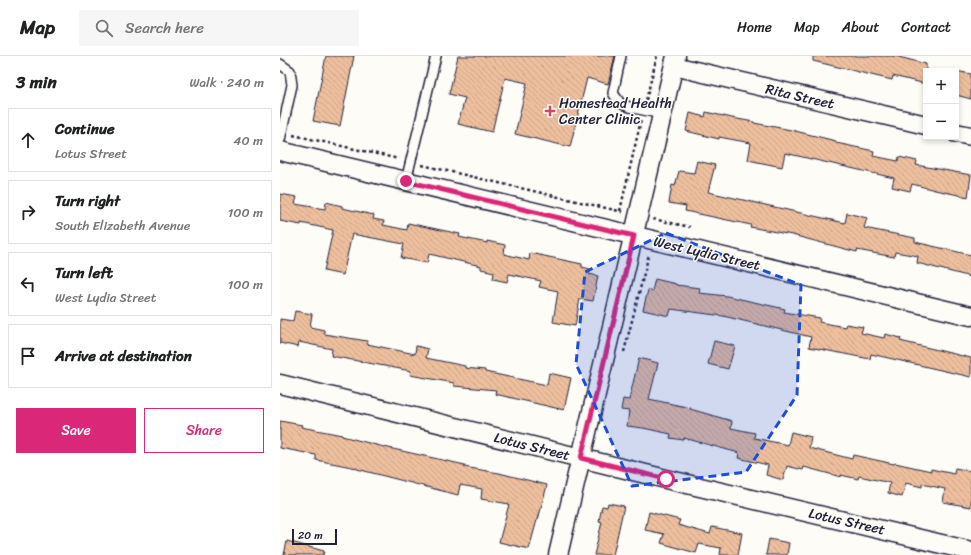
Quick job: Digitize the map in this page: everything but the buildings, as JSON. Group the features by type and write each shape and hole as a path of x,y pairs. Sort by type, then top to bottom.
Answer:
{"street":[{"path":"558,555 634,236 647,217 662,114 675,61"},
{"name":"Rita Street","path":"675,61 923,125"},
{"path":"959,133 971,136"},
{"name":"West Lydia Street","path":"280,151 971,316"},
{"name":"Lotus Street","path":"280,384 581,458 971,551"}],"lane":[{"path":"406,181 436,56"},
{"path":"621,56 613,93 620,103 662,114"},
{"path":"280,64 290,71 292,85 281,136"}],"path":[{"path":"620,211 657,56"},
{"path":"281,136 410,162 690,228"},
{"path":"623,357 652,240 647,217"}],"highlighted area":[{"path":"666,233 801,285 797,395 746,472 632,486 576,364 585,272"}],"place":[{"name":"Homestead Health Center Clinic","path":"550,111"}],"route":[{"path":"406,181 634,236 581,458 666,479"}]}
